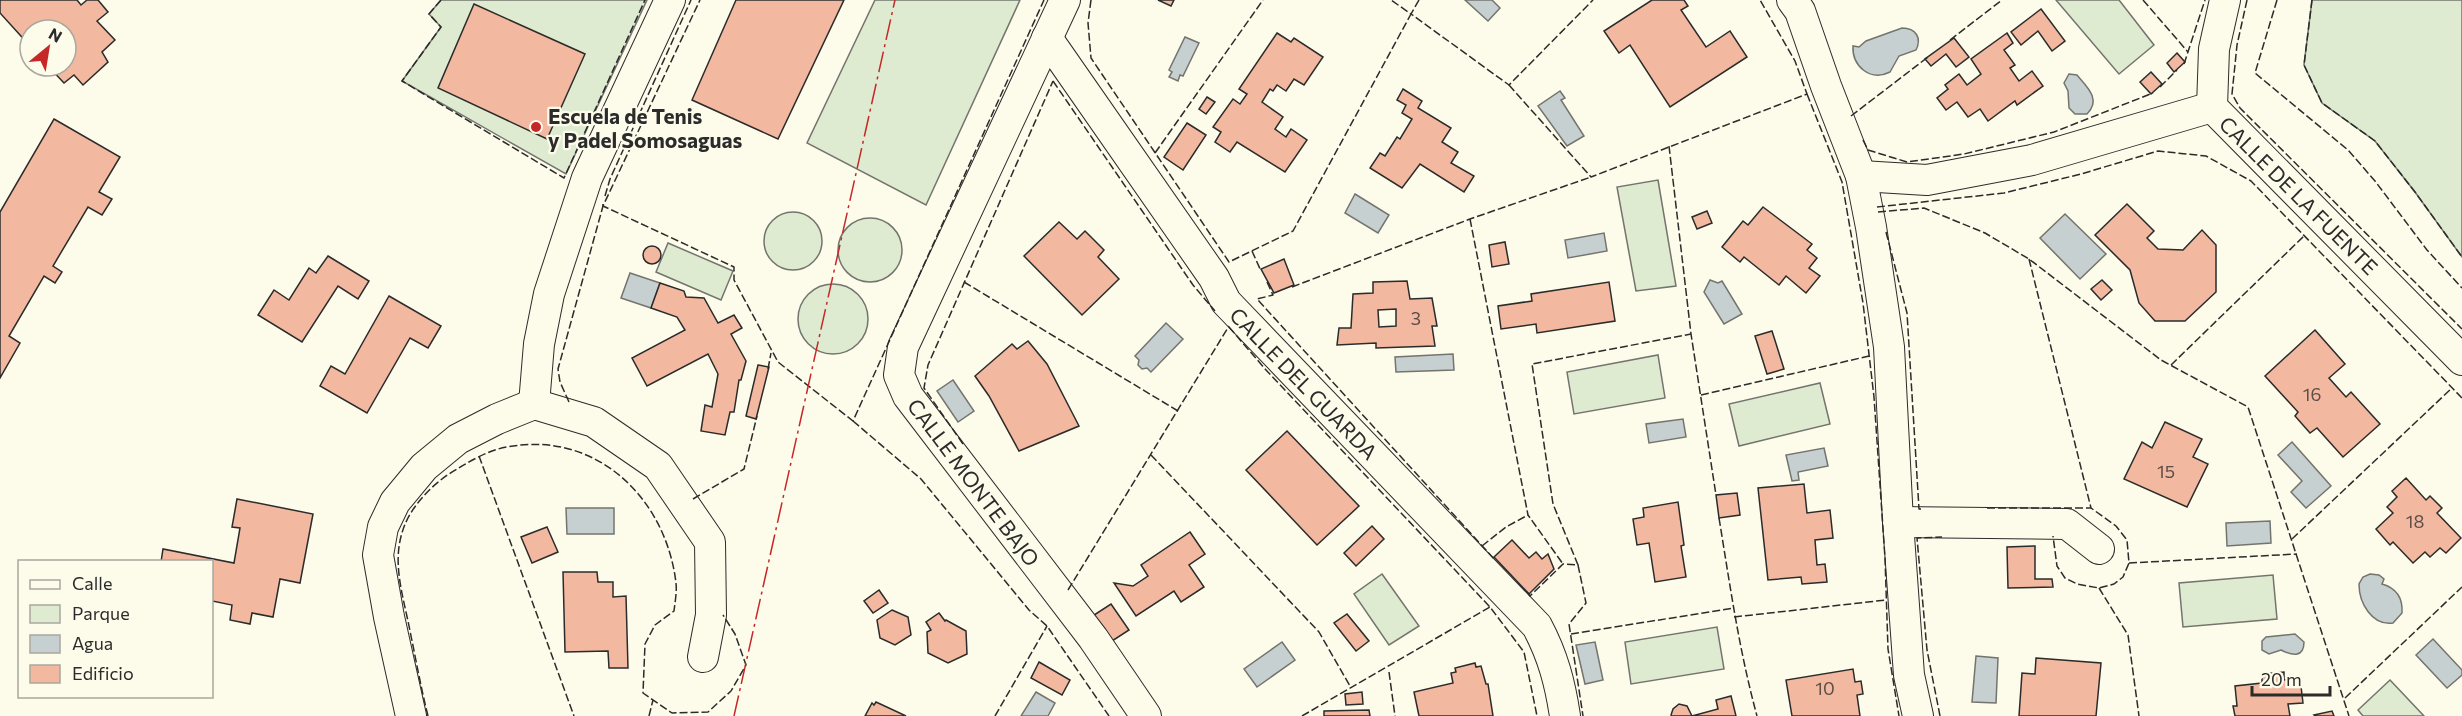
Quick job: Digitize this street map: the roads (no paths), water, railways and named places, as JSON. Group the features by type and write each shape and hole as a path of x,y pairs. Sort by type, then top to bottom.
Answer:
{"street":[{"path":"534,404 539,344 549,294 587,178 670,0"},
{"name":"CALLE MONTE BAJO","path":"1065,0 903,347 899,375 908,396 1093,638 1146,716"},
{"path":"1792,0 1800,11 1861,176 1889,347 1909,675 1918,716"},
{"name":"CALLE DE LA FUENTE","path":"2225,0 2214,49 2212,107 2462,360"},
{"name":"CALLE DEL GUARDA","path":"1047,38 1214,278 1226,302 1537,626 1549,649 1560,680 1565,716"},
{"path":"1861,176 1927,180 2032,160 2212,107"},
{"path":"411,716 388,616 378,555 383,527 395,502 417,476 449,446 497,419 534,404 594,422 658,466 710,542 711,615 703,657"},
{"path":"1898,522 2067,524 2099,549"}],"water":[{"path":"1465,0 1492,0 1500,8 1488,21"},
{"path":"1902,28 1911,30 1918,38 1916,50 1899,56 1890,72 1883,75 1869,73 1859,66 1853,53 1853,46 1859,47 1866,41"},
{"path":"1185,37 1199,43 1183,76 1180,75 1178,81 1169,77 1172,72 1169,70"},
{"path":"2069,74 2077,75 2091,93 2093,103 2087,114 2075,114 2069,108 2068,91 2064,83"},
{"path":"1560,91 1565,98 1561,100 1584,136 1567,146 1538,106"},
{"path":"1355,194 1389,215 1378,233 1345,213"},
{"path":"2065,214 2106,254 2080,279 2040,238"},
{"path":"1604,233 1607,251 1568,258 1565,240"},
{"path":"630,273 660,283 651,308 621,298"},
{"path":"1710,280 1718,283 1722,281 1742,314 1724,324 1704,292"},
{"path":"1166,323 1183,339 1151,372 1147,368 1142,369 1135,356"},
{"path":"1453,354 1454,370 1396,372 1395,357"},
{"path":"953,380 974,411 958,422 937,391"},
{"path":"1683,419 1686,437 1649,443 1646,424"},
{"path":"2292,442 2331,486 2306,508 2291,492 2302,481 2278,455"},
{"path":"1824,448 1828,466 1798,472 1799,480 1792,481 1786,455"},
{"path":"566,508 614,508 614,534 567,534"},
{"path":"2270,521 2271,543 2227,546 2226,523"},
{"path":"2370,574 2379,575 2384,579 2382,584 2391,588 2400,598 2402,613 2393,623 2379,621 2373,617 2361,599 2359,584 2363,577"},
{"path":"2295,634 2304,642 2302,651 2299,653 2293,654 2281,650 2269,654 2262,650 2262,641 2266,637"},
{"path":"2433,639 2462,670 2462,675 2447,688 2416,655"},
{"path":"1282,642 1295,660 1257,687 1244,669"},
{"path":"1595,642 1603,680 1585,684 1576,645"},
{"path":"1976,656 1998,658 1996,703 1972,702"},
{"path":"1036,692 1055,703 1048,716 1021,716"}],"place":[{"name":"Escuela de Tenis y Padel Somosaguas","path":"536,127"}]}
